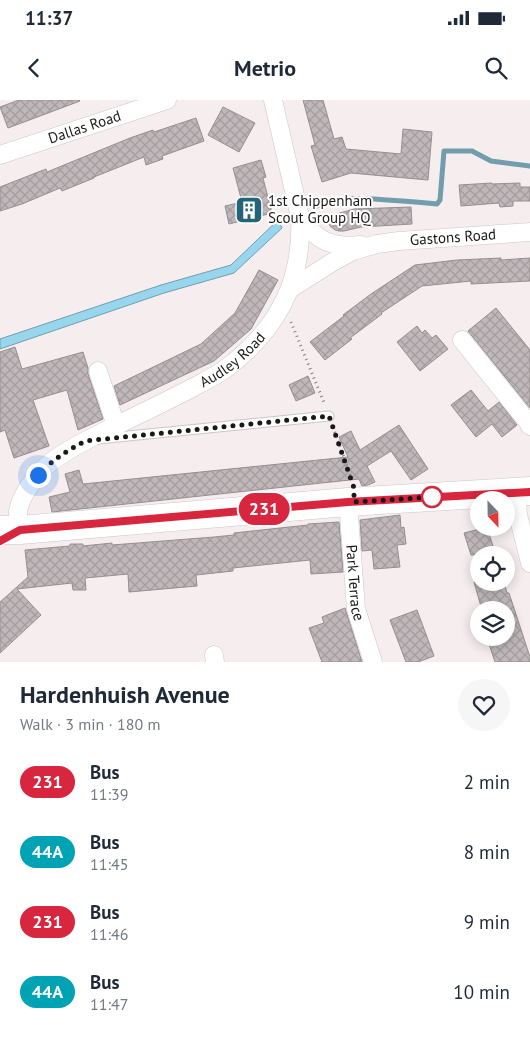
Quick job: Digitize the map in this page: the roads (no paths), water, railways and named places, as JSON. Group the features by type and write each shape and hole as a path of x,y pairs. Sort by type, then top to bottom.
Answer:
{"main road":[{"path":"7,534 351,502 523,492"}],"street":[{"name":"Dallas Road","path":"0,154 167,100"},
{"name":"Audley Road","path":"7,534 29,487 49,463 85,441 210,379 233,364 253,346 272,322 287,296 299,256 301,232 300,217 273,100"},
{"name":"Gastons Road","path":"300,217 325,242 355,246 530,232"},
{"name":"Gastons Road","path":"287,296 336,260 353,251 377,244"},
{"path":"462,340 530,426"},
{"path":"98,371 116,426"},
{"path":"523,492 518,515 530,563"},
{"name":"Park Terrace","path":"351,502 356,609 373,662"}],"lane":[{"path":"85,441 329,416"}],"water":[{"path":"278,220 282,228 234,273 164,293 0,349 0,339 161,285 231,265"}],"waterway":[{"path":"314,207 341,199 437,204 440,200 444,151 472,151 491,161 530,166"}],"place":[{"name":"1st Chippenham Scout Group HQ","path":"249,210"}]}
